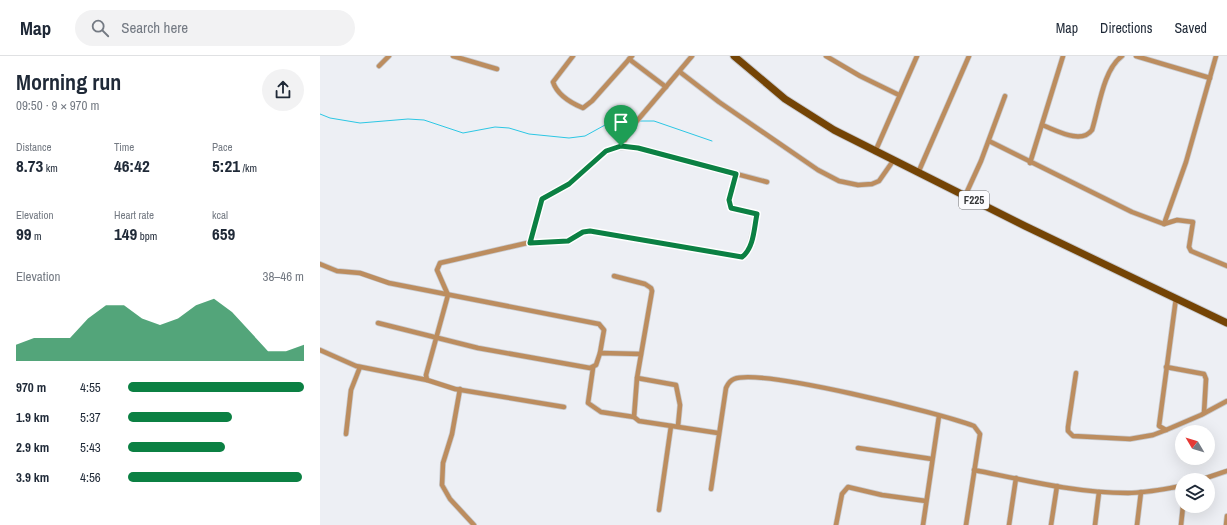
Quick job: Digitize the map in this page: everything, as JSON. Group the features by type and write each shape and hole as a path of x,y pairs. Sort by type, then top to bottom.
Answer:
{"main road":[{"name":"F225","path":"734,56 764,83 810,116 875,152 1227,323"}],"street":[{"path":"379,66 389,56"},
{"path":"453,56 497,69"},
{"path":"574,56 553,82 556,89 575,105 583,108 592,101 631,58 666,87"},
{"path":"621,146 636,122 680,72 692,56"},
{"path":"826,56 860,76 899,95"},
{"path":"875,152 917,56"},
{"path":"918,173 969,56"},
{"path":"1030,163 1063,56"},
{"path":"1042,125 1079,137 1089,134 1092,130 1103,88 1112,66 1122,56"},
{"path":"1136,56 1210,78"},
{"path":"1164,224 1186,162 1216,56"},
{"path":"680,72 719,102 787,149 818,170 839,181 858,184 872,184 880,181 893,161"},
{"path":"966,196 1005,96"},
{"path":"988,141 1030,163 1054,172 1074,184 1132,212 1164,224 1178,220 1193,222 1189,247 1191,251 1227,266"},
{"path":"530,243 542,199 569,184 606,151 621,146 638,148 766,182"},
{"path":"427,380 426,375 448,295 437,270 440,263 530,243 568,241 583,232 590,231 742,257 749,249 757,214 731,208 729,200 736,174"},
{"path":"320,264 337,271 360,273 389,283 602,325 604,330 600,353 596,365 593,368 588,403 601,412 634,416 639,420 718,433"},
{"path":"614,276 645,284 651,288 652,291 637,378 634,416"},
{"path":"1166,430 1161,428 1159,423 1176,298"},
{"path":"378,323 436,338 552,362 593,368"},
{"path":"320,350 360,366 427,380 460,389 564,407"},
{"path":"600,353 641,354"},
{"path":"346,434 352,390 360,366"},
{"path":"1166,367 1204,374 1206,379 1204,413"},
{"path":"1076,373 1068,427 1068,431 1073,436 1130,439 1148,436 1166,430 1227,401"},
{"path":"711,489 718,433 726,388 729,382 734,378 761,377 800,384 939,416 966,423 978,430 980,434 979,448 974,470 966,525"},
{"path":"637,378 676,385 680,405 678,426"},
{"path":"460,389 452,434 443,462 442,485 450,499 474,525"},
{"path":"923,525 939,416"},
{"path":"659,510 671,426"},
{"path":"858,448 932,459"},
{"path":"974,470 1057,486 1099,492 1141,492 1175,487"},
{"path":"1215,475 1227,471"},
{"path":"1009,525 1016,478"},
{"path":"1050,525 1057,486"},
{"path":"836,525 842,494 848,487 882,495 926,501"},
{"path":"1095,525 1099,492"},
{"path":"1137,525 1141,492"},
{"path":"1181,525 1182,513"},
{"path":"1226,525 1227,517"}],"waterway":[{"path":"320,114 330,118 360,123 408,119 424,120 463,133 495,127 509,128 529,134 569,138 585,136 605,125 635,122"},
{"path":"640,121 654,121 712,141"}],"route":[{"path":"621,146 638,148 736,174 729,200 731,208 757,214 749,249 746,254 742,257 590,231 583,232 568,241 530,243 538,208 542,199 569,184 606,151 621,146"}]}
